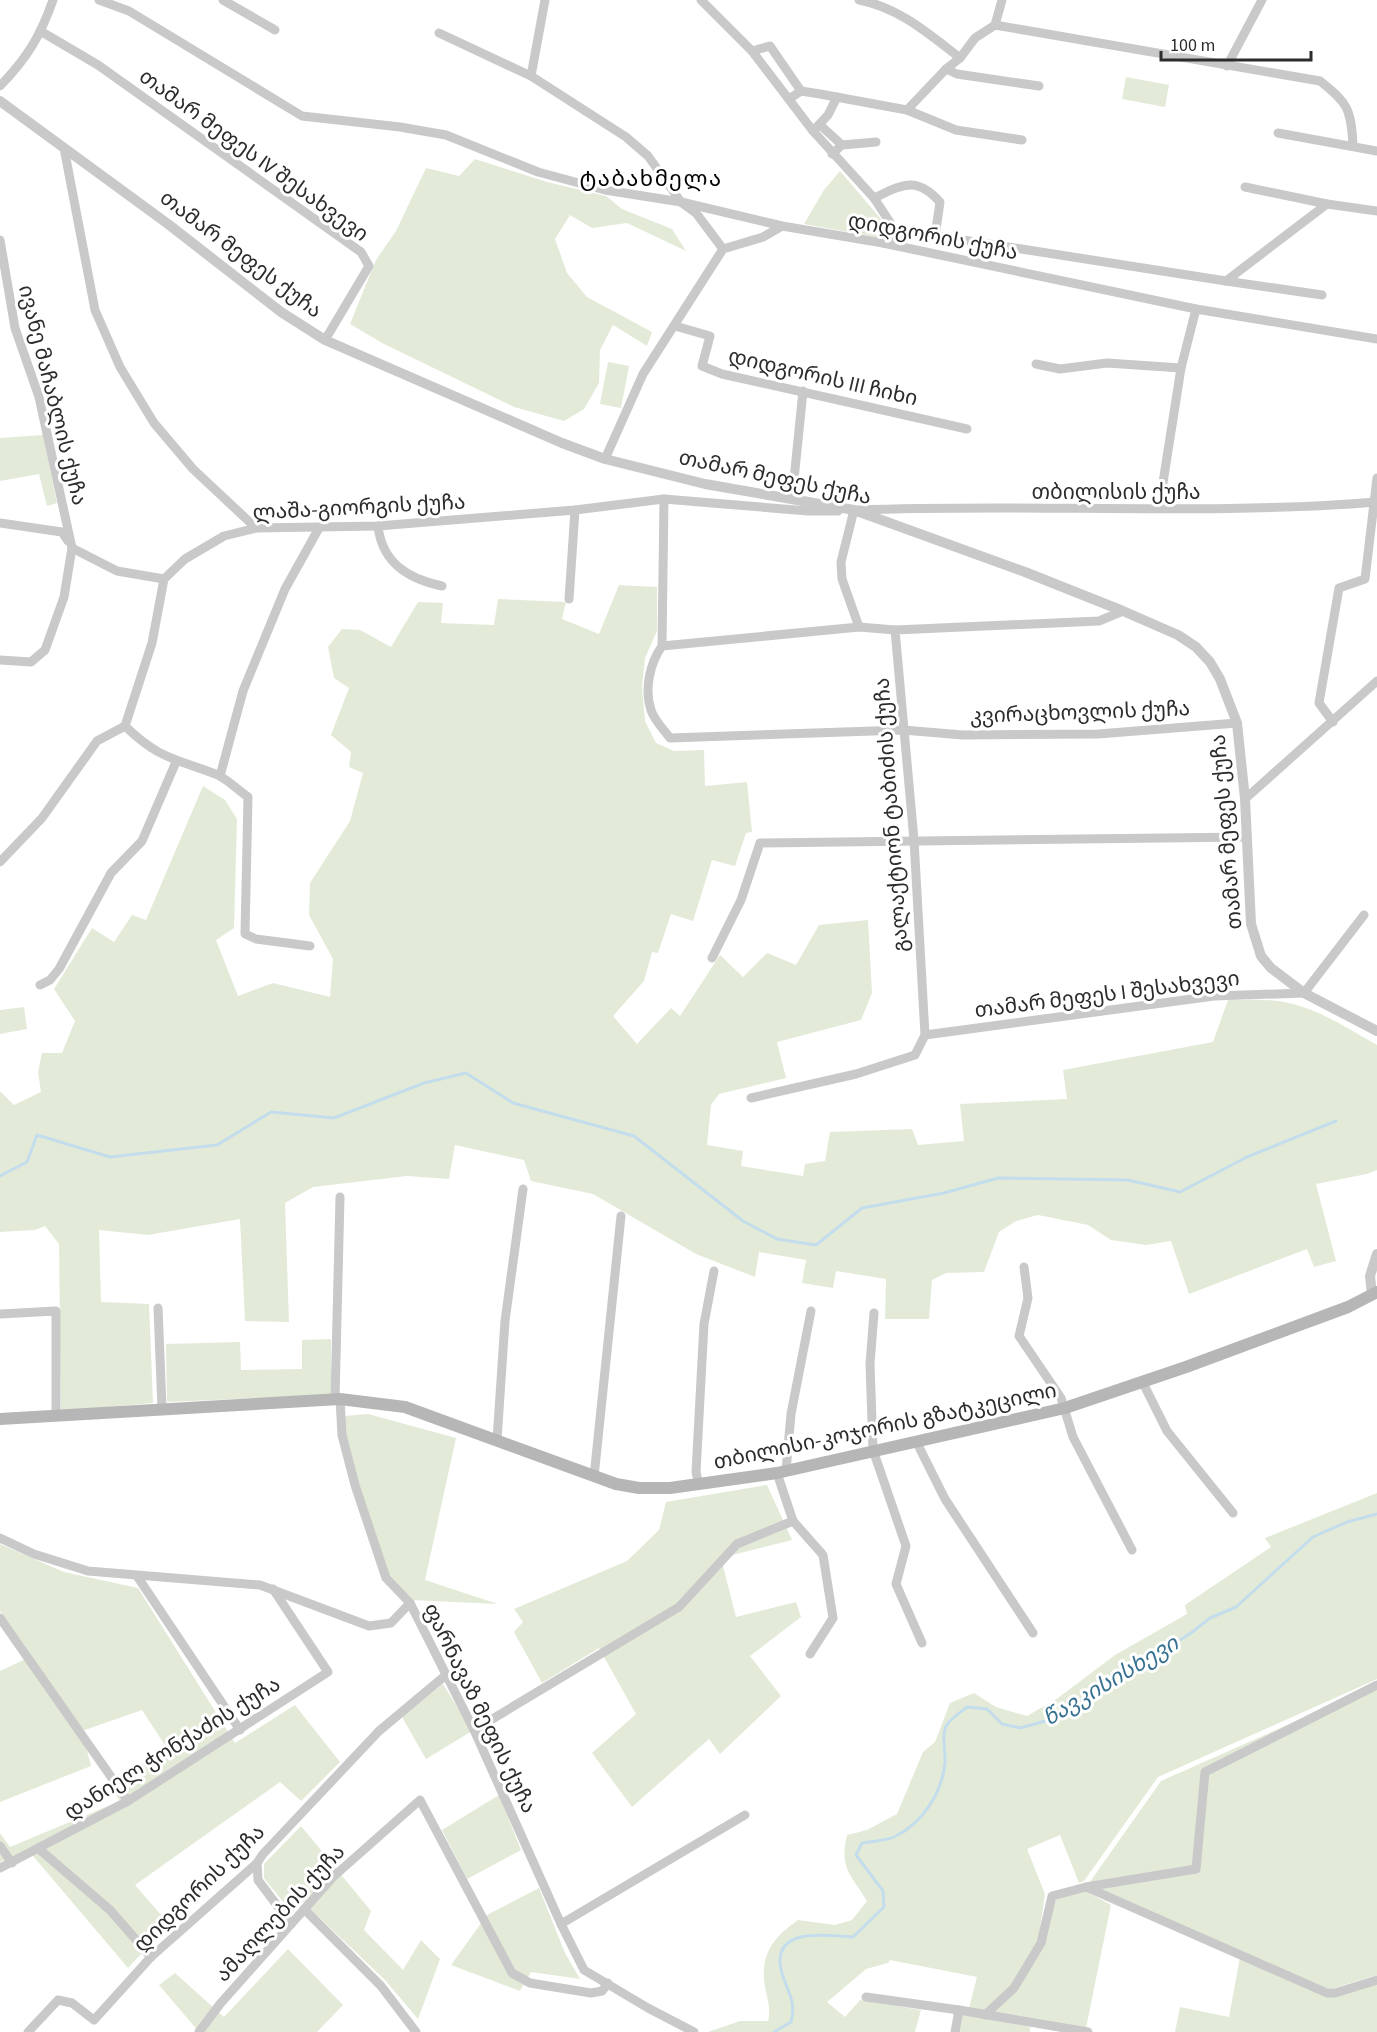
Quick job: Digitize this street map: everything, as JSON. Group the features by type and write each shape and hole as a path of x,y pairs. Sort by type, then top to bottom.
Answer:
{"main road":[{"name":"თბილისი-კოჯორის გზატკეცილი","path":"0,1419 338,1399 405,1407 594,1477 639,1488 699,1485 781,1472 1065,1408 1143,1383 1374,1294"}],"street":[{"path":"0,86 23,62 42,32 52,0"},
{"name":"დიდგორის ქუჩა","path":"99,0 129,11 302,116 400,127 446,135 538,172 605,189 681,202 782,226 883,243 1196,309 1377,339"},
{"path":"224,0 275,30"},
{"path":"531,76 545,0"},
{"path":"701,0 752,51 789,99 817,128 842,145"},
{"path":"859,0 877,3 921,28 960,58"},
{"path":"907,110 946,69 960,58 975,38 995,25 1002,0"},
{"path":"1227,66 1262,0"},
{"path":"995,25 1320,81 1342,98 1352,121 1353,145"},
{"name":"თამარ მეფეს IV შესახვევი","path":"42,32 99,64 361,252 369,266 325,340"},
{"path":"439,33 531,76 626,137 648,156 681,202 696,213 723,249"},
{"path":"752,51 770,46 801,92"},
{"path":"946,69 957,74 1039,86"},
{"path":"789,99 801,92 837,97 907,110 956,130 1022,140"},
{"path":"817,128 837,97"},
{"name":"თამარ მეფეს ქუჩა","path":"0,101 168,224 281,312 325,340 562,443 605,459 705,484 854,510 1025,572 1123,611 1178,635 1196,647 1210,662 1220,679 1237,723 1245,799 1254,939 1271,968 1304,993 1377,1031"},
{"path":"817,128 832,154 874,198 897,233"},
{"path":"1278,133 1377,151"},
{"path":"832,154 842,145 876,142"},
{"path":"64,148 94,310 120,367 154,423 193,469 256,528"},
{"path":"874,198 906,183 928,189 940,202 935,236"},
{"path":"1245,187 1327,204 1377,211"},
{"path":"1226,281 1327,204"},
{"path":"605,459 643,374 723,249 763,237 782,226"},
{"path":"883,243 897,233 935,236 1322,295"},
{"name":"ივანე მაჩაბლის ქუჩა","path":"0,240 15,328 39,397 72,548 64,597 45,650 32,662 0,660"},
{"path":"1160,508 1181,368 1196,309"},
{"name":"დიდგორის III ჩიხი","path":"675,326 710,336 702,366 722,374 967,429"},
{"path":"1036,364 1060,369 1107,363 1181,368"},
{"path":"792,499 803,391"},
{"path":"1333,722 1319,704 1339,588 1365,579 1377,478"},
{"name":"ლაშა-გიორგის ქუჩა","path":"164,579 185,559 224,536 256,528 378,526 575,510 664,499 808,511 854,510"},
{"name":"კვირაცხოვლის ქუჩა","path":"664,499 662,646 651,660 649,684 651,710 670,738 903,730 963,735 1098,734 1237,723"},
{"name":"თბილისის ქუჩა","path":"854,510 1160,508 1220,511 1375,503"},
{"path":"569,599 575,510"},
{"path":"854,510 841,562 842,579 859,627"},
{"path":"0,523 62,532 72,548 117,571 164,579 152,643 125,726 97,741 42,818 0,862"},
{"path":"378,526 379,541 395,565 418,581 442,586"},
{"path":"220,776 243,691 285,589 319,528"},
{"path":"662,646 859,627 895,630 1099,621 1123,611"},
{"name":"გალაქტიონ ტაბიძის ქუჩა","path":"895,630 914,840 925,1035"},
{"path":"1245,799 1377,681"},
{"path":"125,726 147,747 176,762 220,776 248,797 245,934 256,939 310,946"},
{"path":"40,985 50,980 59,969 111,873 142,841 176,762"},
{"path":"712,958 741,900 759,843 1247,837"},
{"path":"1304,993 1364,915"},
{"name":"თამარ მეფეს I შესახვევი","path":"925,1035 1214,996 1304,993"},
{"path":"751,1098 856,1074 915,1055 925,1035"},
{"path":"497,1440 505,1321 523,1189"},
{"name":"ფარნავაზ მეფის ქუჩა","path":"339,1197 338,1399 344,1445 386,1578 410,1603 447,1675 584,1970 694,2032"},
{"path":"594,1477 621,1216"},
{"path":"1374,1294 1370,1276 1377,1254"},
{"path":"1024,1267 1028,1298 1020,1335 1024,1346 1061,1398 1073,1437 1132,1550"},
{"path":"699,1485 696,1472 704,1324 714,1271"},
{"path":"158,1308 162,1408"},
{"path":"0,1314 56,1311 56,1415"},
{"path":"810,1654 833,1618 823,1555 793,1521 781,1472 811,1311"},
{"path":"874,1312 870,1364 873,1450 906,1546 896,1584 922,1643"},
{"path":"1143,1383 1167,1431 1233,1513"},
{"path":"916,1441 945,1499 1033,1633"},
{"path":"474,1730 679,1607 737,1544 793,1521"},
{"path":"0,1538 34,1554 88,1571 260,1585 369,1626 391,1623 410,1603"},
{"path":"137,1576 240,1730"},
{"name":"დანიელ ჭონქაძის ქუჩა","path":"0,1868 128,1801 328,1672 273,1590"},
{"path":"0,1618 128,1801"},
{"name":"დიდგორის ქუჩა","path":"28,2032 58,2001 72,2003 94,2020 151,1957 257,1863 369,1742 447,1675"},
{"path":"985,2015 1014,1988 1041,1943 1050,1898 1086,1887 1196,1869 1205,1772 1377,1685"},
{"name":"ამაღლების ქუჩა","path":"199,2032 220,2004 333,1877 420,1800 512,1973 530,1983 591,1993 602,1990 608,1983"},
{"path":"561,1924 745,1815"},
{"path":"0,1846 12,1863"},
{"path":"39,1849 110,1910 151,1957"},
{"path":"257,1863 258,1880 291,1924"},
{"path":"1086,1887 1327,1993 1335,1993 1377,1980"},
{"path":"304,1909 381,1986 416,2032"},
{"path":"866,1997 1088,2032"},
{"path":"955,2032 959,2010"}],"green space":[{"path":"1126,77 1169,85 1165,107 1122,99"},
{"path":"475,159 547,182 606,196 622,209 672,229 686,251 627,223 592,228 570,215 555,239 567,273 587,297 652,332 647,346 613,325 600,350 599,383 584,409 564,421 514,407 384,344 350,324 376,260 396,231 426,168 459,176"},
{"path":"840,171 886,225 882,234 876,237 804,224 824,190"},
{"path":"608,362 629,366 621,408 600,404"},
{"path":"43,435 57,503 47,506 39,474 0,481 0,438"},
{"path":"619,585 657,587 657,631 645,658 642,687 645,721 656,743 674,751 704,750 705,786 747,782 752,832 746,833 735,866 712,860 693,921 671,914 658,953 652,952 644,981 613,1016 637,1044 671,1008 680,1016 720,955 743,977 767,953 796,965 819,925 868,920 872,993 861,1020 777,1042 786,1078 719,1094 711,1105 707,1145 743,1151 741,1166 803,1176 805,1164 825,1161 830,1132 912,1129 918,1145 964,1141 960,1104 1067,1099 1063,1070 1213,1042 1228,1000 1285,1002 1304,1007 1326,1017 1377,1045 1377,1170 1316,1184 1336,1261 1314,1267 1307,1249 1189,1294 1171,1241 1146,1245 1111,1240 1088,1225 1038,1215 1016,1221 999,1232 984,1272 946,1273 932,1280 929,1319 885,1319 886,1279 836,1271 833,1288 802,1283 806,1260 759,1252 755,1277 696,1254 593,1194 531,1181 524,1160 455,1145 449,1179 407,1176 313,1187 285,1203 289,1322 245,1321 240,1219 148,1235 99,1230 101,1302 149,1304 153,1403 61,1411 59,1244 45,1226 35,1230 0,1232 0,1091 14,1105 41,1092 38,1072 42,1053 62,1053 75,1021 54,989 92,928 114,942 132,915 146,920 203,786 225,800 237,819 234,928 216,940 238,996 273,983 330,997 333,959 309,915 310,883 350,821 363,773 349,767 351,752 331,735 349,688 334,678 328,647 342,629 360,630 391,647 418,602 443,603 441,623 494,625 498,599 566,602 562,619 599,634"},
{"path":"24,1007 27,1029 0,1034 0,1010"},
{"path":"331,1339 331,1395 167,1402 166,1344 240,1342 241,1370 302,1369 302,1340"},
{"path":"368,1414 456,1438 425,1580 498,1604 411,1600 389,1575 343,1435 344,1416"},
{"path":"767,1485 792,1540 721,1558 736,1617 796,1602 801,1617 750,1656 781,1696 720,1754 709,1739 632,1807 592,1753 636,1714 599,1648 542,1683 514,1632 523,1622 514,1609 627,1561 659,1530 666,1502"},
{"path":"1377,1493 1377,1679 1158,1777 1084,1881 1079,1883 1060,1835 1027,1849 1045,1894 1038,1942 1013,1986 985,2012 969,2008 977,1977 890,1960 888,1963 866,1969 827,2002 845,2017 860,2000 921,2010 915,2032 708,2032 740,2021 768,2021 769,2005 764,1979 766,1960 772,1944 790,1926 798,1920 835,1925 852,1920 867,1901 848,1871 844,1856 847,1835 867,1830 897,1814 923,1752 935,1742 950,1703 974,1693 996,1707 1027,1716 1058,1698 1115,1655 1187,1614 1185,1605 1271,1547 1265,1538"},
{"path":"0,1544 64,1572 138,1588 235,1743 295,1705 340,1762 301,1801 280,1782 135,1885 169,1924 128,1968 28,1850 0,1862 0,1833 10,1847 120,1801 106,1782 168,1750 142,1710 82,1731 91,1766 0,1802 0,1671 32,1656 0,1611"},
{"path":"443,1684 472,1731 426,1759 402,1717"},
{"path":"1377,1685 1377,1975 1328,1990 1087,1886 1161,1781"},
{"path":"499,1795 521,1850 467,1879 442,1830"},
{"path":"301,1826 371,1911 364,1930 403,1970 421,1940 440,1959 418,2019 385,1980 302,1901 292,1913 264,1878 264,1864"},
{"path":"539,1888 565,1953 580,1979 531,1972 520,1991 451,1965 487,1915"},
{"path":"1085,1891 1111,1905 1086,2028 992,2013 1044,1945 1054,1899"},
{"path":"288,1949 343,2005 317,2032 199,2032 159,1985 175,1973 224,2017"},
{"path":"1240,1957 1327,1996 1377,1982 1377,2032 1175,2032 1180,2007 1229,2017"},
{"path":"962,2013 1030,2027 1030,2032 958,2032"}],"waterway":[{"path":"0,1176 27,1162 37,1135 110,1157 217,1145 271,1112 334,1118 424,1083 466,1073 513,1103 634,1136 743,1221 777,1239 816,1245 862,1208 944,1193 998,1178 1128,1180 1180,1192 1247,1157 1336,1121"},
{"name":"წავკისისხევი","path":"774,2032 791,2022 793,2013 793,2005 780,1963 782,1951 788,1943 808,1936 853,1937 884,1907 883,1891 856,1855 862,1843 890,1838 904,1831 922,1816 940,1785 945,1763 945,1731 953,1718 967,1707 987,1709 1002,1724 1020,1728 1049,1720 1079,1702 1111,1675 1153,1657 1210,1618 1236,1607 1313,1537 1347,1522 1377,1514"}],"district":[{"name":"ტაბახმელა","path":"651,178"}]}
